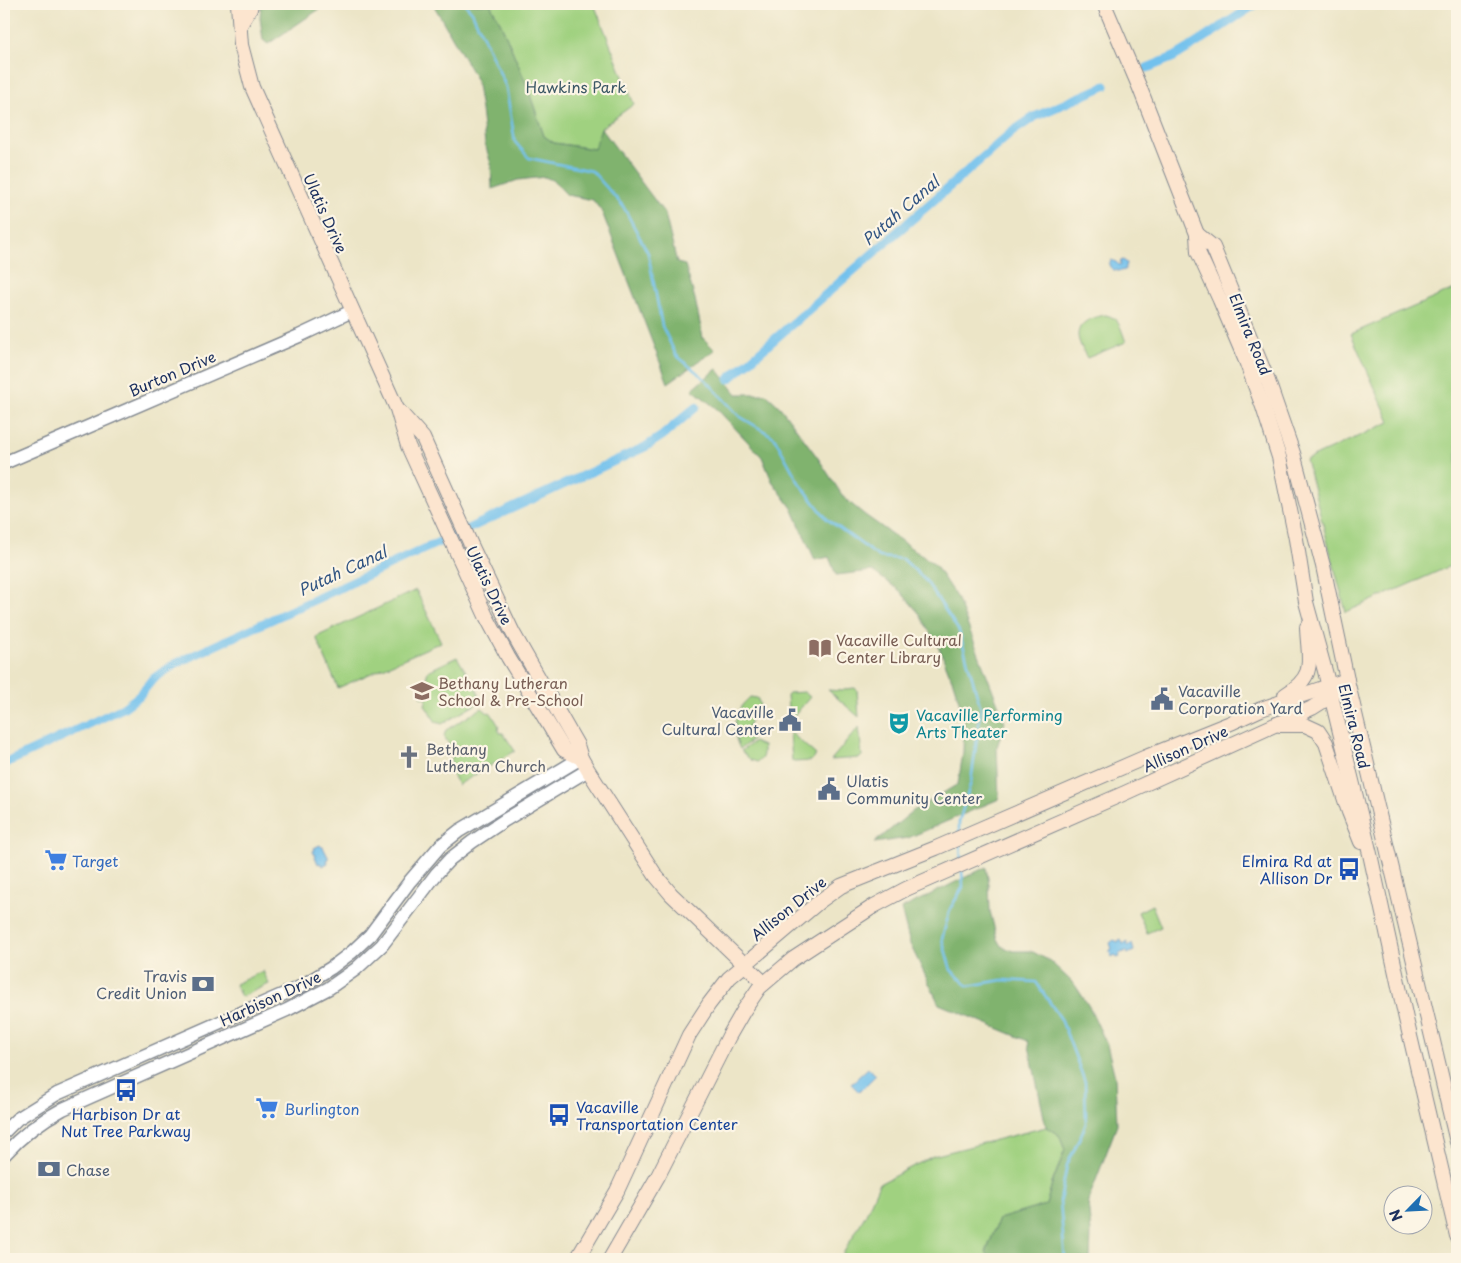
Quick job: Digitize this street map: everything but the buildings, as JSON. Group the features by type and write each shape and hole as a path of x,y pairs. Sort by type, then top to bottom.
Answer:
{"main road":[{"name":"Ulatis Drive","path":"238,4 241,45 252,87 397,409 408,446 496,635 564,750 584,764"},
{"path":"240,25 251,4"},
{"name":"Elmira Road","path":"1104,4 1139,86 1197,234 1198,252 1246,361 1279,457 1296,539 1306,602 1330,691 1372,865 1457,1236"},
{"name":"Elmira Road","path":"1197,234 1213,247 1268,381 1293,453 1323,566 1347,680 1457,1142"},
{"name":"Ulatis Drive","path":"397,409 423,438 513,634 577,745 584,764 656,876 671,894 764,983"},
{"path":"1261,709 1293,690 1306,678 1310,658 1306,602"},
{"name":"Allison Drive","path":"610,1259 658,1176 744,1010 764,983 793,959 874,906 935,875 1125,793 1312,708 1330,691 1347,680"},
{"name":"Allison Drive","path":"577,1259 617,1191 689,1035 709,1004 729,978 820,901 841,886 936,848 1261,709 1330,691"},
{"path":"1276,724 1305,725 1318,732 1326,743 1348,812 1372,865"}],"street":[{"name":"Burton Drive","path":"4,463 299,336 352,311"},
{"name":"Harbison Drive","path":"4,1132 17,1119 57,1094 300,987 332,968 370,934 410,881 440,846 459,831 584,764"},
{"name":"Harbison Drive","path":"4,1155 20,1138 63,1109 287,1010 329,988 356,969 384,943 437,873 450,859 584,764"}],"green space":[{"path":"261,4 327,4 268,44 263,40 260,18"},
{"path":"433,4 490,4 501,24 526,83 544,136 554,143 594,149 601,128 665,214 677,263 685,265 695,299 703,338 715,350 668,383 602,212 593,200 567,195 554,181 545,177 518,180 492,189 491,164 485,144 476,79"},
{"name":"Hawkins Park","path":"490,4 594,4 634,104 601,128 595,149 554,143 544,136 526,83 501,24"},
{"path":"1457,288 1457,563 1346,612 1306,460 1390,422 1351,334"},
{"path":"1106,315 1117,322 1126,342 1087,358 1079,341 1079,330 1088,320"},
{"path":"717,369 737,394 766,394 780,407 818,458 844,498 935,565 958,600 1005,722 997,747 999,799 908,838 874,843 913,811 958,784 963,753 964,717 953,682 940,650 919,613 899,590 872,571 836,575 829,557 815,560 792,508 772,481 762,457 717,409 692,389"},
{"path":"416,590 441,642 338,688 316,637"},
{"path":"457,657 478,692 480,702 442,724 436,722 425,705 427,698 421,697 428,671"},
{"path":"855,688 857,690 859,717 828,690 843,691"},
{"path":"804,692 810,697 789,722 787,695 789,693"},
{"path":"750,697 757,698 761,712 752,717 739,710"},
{"path":"482,708 491,713 499,726 500,733 503,733 515,751 458,785 449,770 454,748 450,746 444,736 446,730"},
{"path":"738,712 751,719 748,729 752,740 740,749 735,731"},
{"path":"859,727 862,756 860,758 831,760"},
{"path":"790,732 816,755 811,761 792,761"},
{"path":"754,742 763,746 762,757 757,762 751,760 741,751"},
{"path":"986,867 990,911 997,939 1001,946 1013,951 1031,951 1050,961 1075,985 1090,1008 1107,1045 1115,1077 1117,1125 1088,1201 1091,1233 1090,1259 995,1259 986,1253 999,1219 1046,1205 1065,1150 1059,1135 1046,1127 1028,1041 939,1004 910,944 901,909"},
{"path":"1152,905 1161,927 1147,933 1138,912"},
{"path":"263,971 269,984 241,997 235,984"},
{"path":"1046,1127 1059,1135 1065,1150 1052,1183 1046,1205 999,1219 986,1252 995,1259 840,1259 866,1214 879,1184 933,1156"}],"water":[{"path":"1111,260 1119,265 1121,264 1120,261 1123,260 1127,263 1125,270 1118,271 1112,269 1109,265"},
{"path":"320,845 329,859 327,860 328,863 322,866 320,863 318,864 313,851 315,850 314,848"},
{"path":"1114,940 1118,942 1121,940 1123,944 1127,942 1128,946 1132,944 1134,951 1127,954 1126,951 1119,954 1120,957 1117,958 1115,955 1112,957 1109,950 1112,949 1110,943"},
{"path":"868,1068 876,1075 859,1092 851,1084"}],"waterway":[{"path":"465,4 472,12 506,87 515,142 529,158 592,171 623,206 648,253 662,326 676,355 706,380 739,416 774,437 798,481 827,519 879,557 903,559 926,581 959,631 981,709 971,782 959,822 959,833"},
{"name":"Putah Canal","path":"1147,68 1174,57 1256,4"},
{"name":"Putah Canal","path":"729,379 1012,132 1034,117 1105,86"},
{"name":"Putah Canal","path":"4,764 123,708 139,696 153,679 175,664 645,447 662,436 696,407"},
{"path":"960,843 961,860"},
{"path":"962,871 963,887 950,909 942,939 951,970 968,986 1002,980 1036,982 1061,1019 1085,1082 1086,1124 1067,1165 1060,1201 1065,1259"}],"place":[{"name":"Vacaville Cultural Center Library","path":"820,648"},
{"name":"Bethany Lutheran School & Pre-School","path":"422,691"},
{"name":"Vacaville Corporation Yard","path":"1162,699"},
{"name":"Vacaville Cultural Center","path":"790,720"},
{"name":"Vacaville Performing Arts Theater","path":"899,723"},
{"name":"Bethany Lutheran Church","path":"409,757"},
{"name":"Ulatis Community Center","path":"829,789"},
{"name":"Target","path":"56,860"},
{"name":"Elmira Rd at Allison Dr","path":"1349,869"},
{"name":"Travis Credit Union","path":"203,984"},
{"name":"Harbison Dr at Nut Tree Parkway","path":"126,1090"},
{"name":"Burlington","path":"267,1108"},
{"name":"Vacaville Transportation Center","path":"559,1115"},
{"name":"Chase","path":"49,1169"}]}
